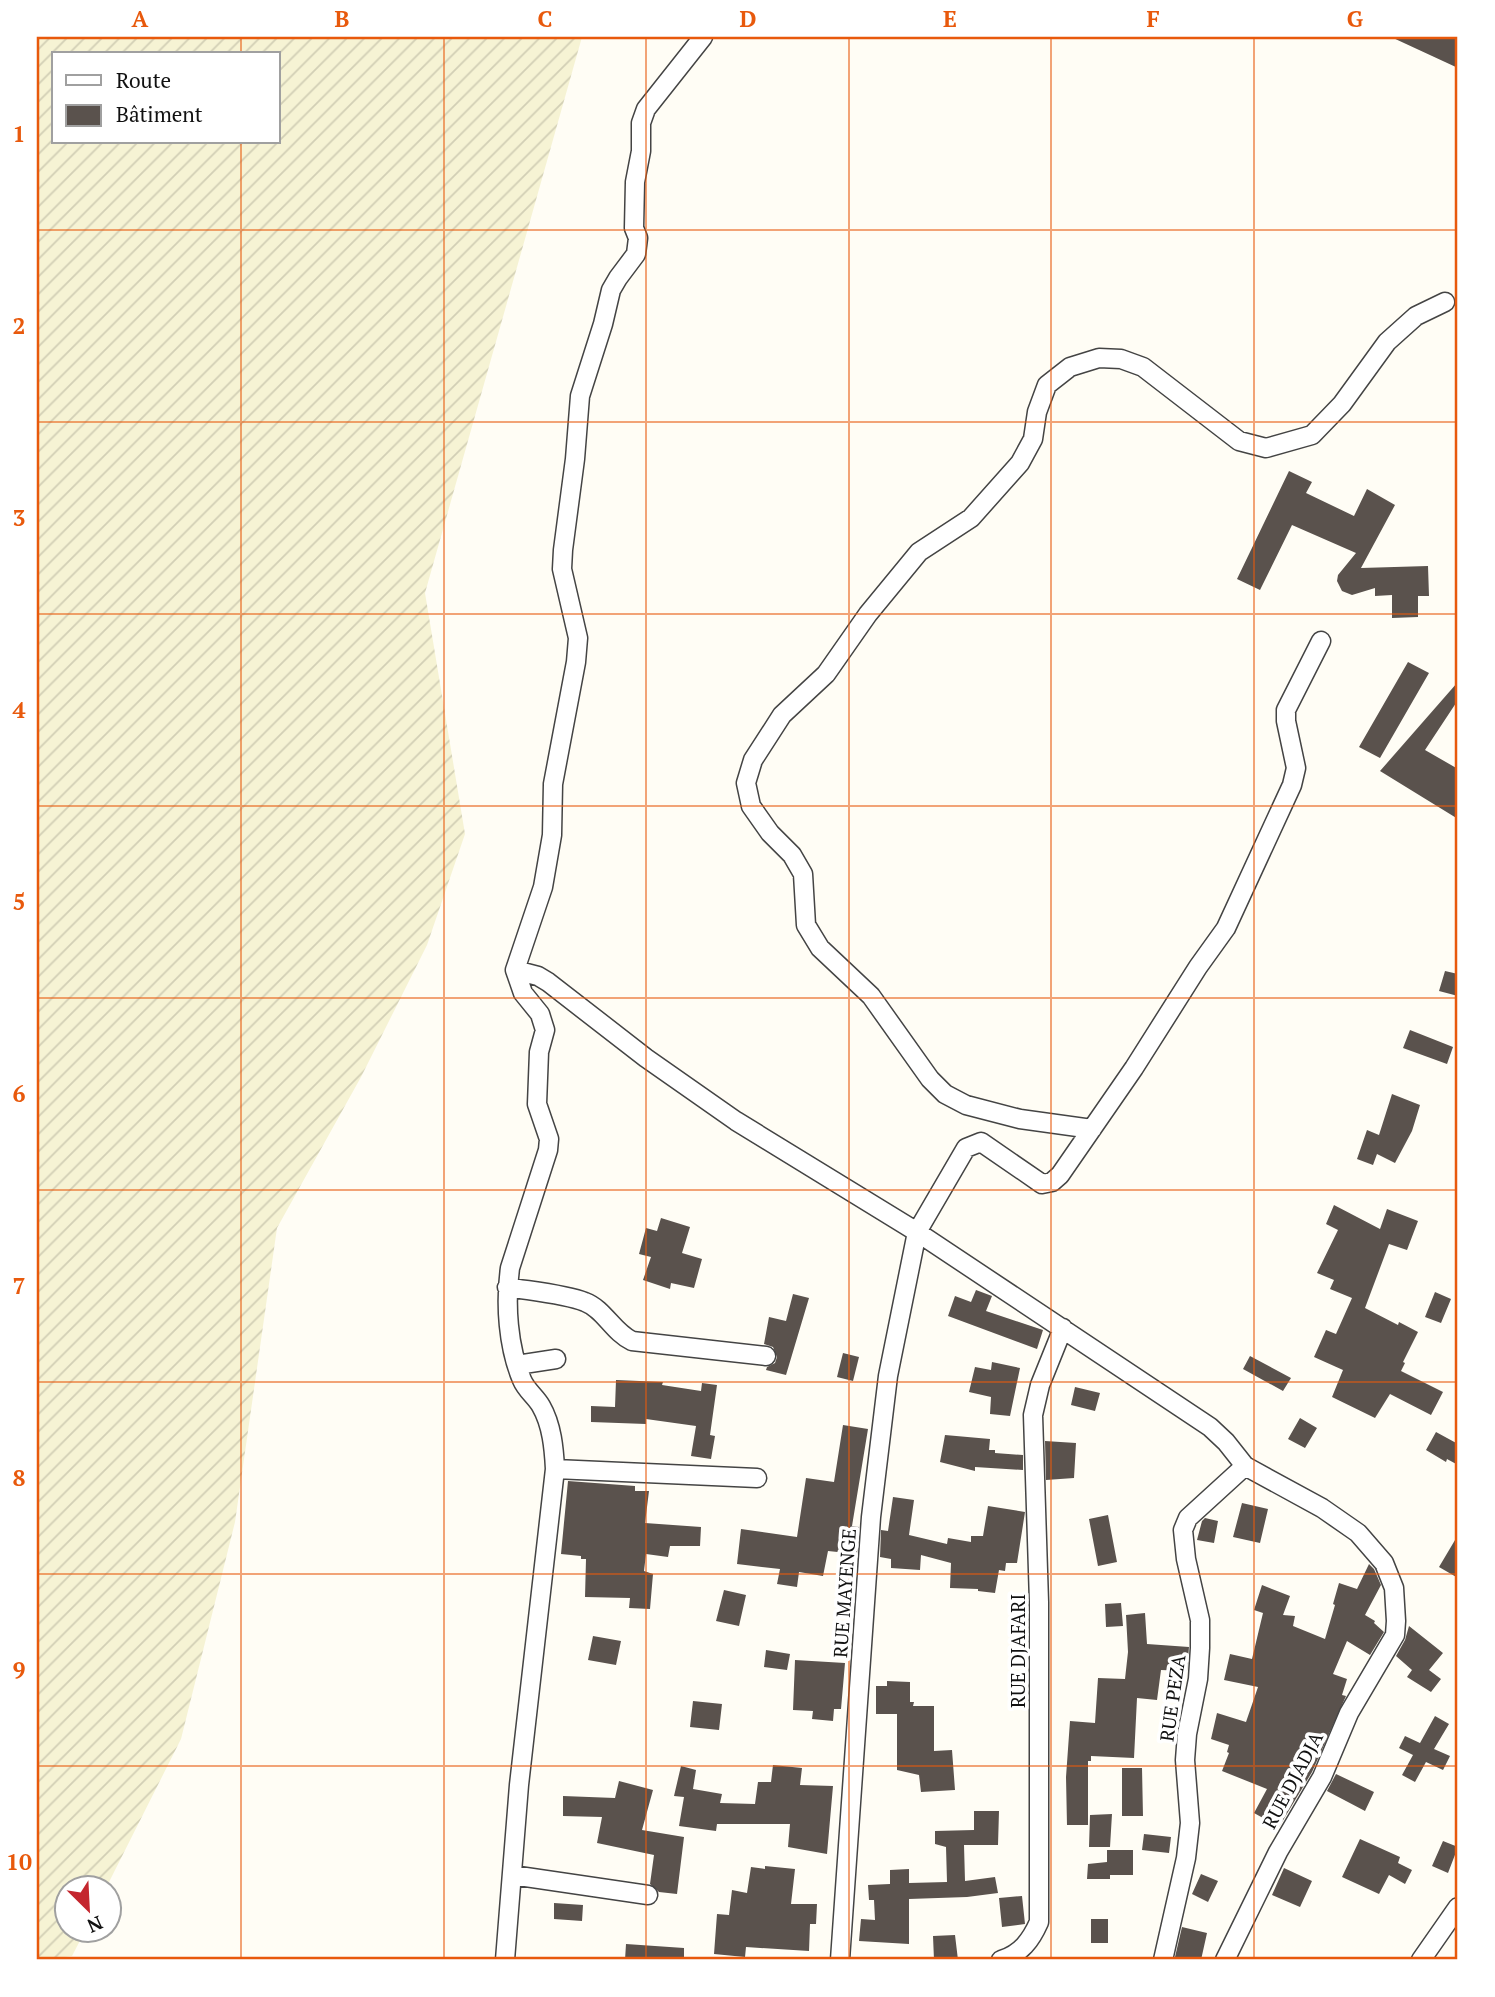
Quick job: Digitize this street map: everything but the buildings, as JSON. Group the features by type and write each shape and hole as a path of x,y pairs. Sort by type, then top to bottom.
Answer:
{"street":[{"path":"505,1960 520,1773 555,1469 553,1440 542,1408 523,1384 512,1342 508,1287 510,1268 548,1150 548,1139 537,1104 539,1052 545,1030 540,1014 523,993 515,970 543,887 552,835 553,784 576,662 578,638 562,560 580,396 611,290 638,247 634,209 635,182 642,151 641,123 646,109 703,37"},
{"path":"1321,641 1286,710 1296,768 1292,785 1226,928 1092,1129 1020,1119 966,1105 945,1094 930,1079 871,996 820,948 806,925 803,874 792,855 770,833 751,806 746,783 752,760 782,715 826,674 868,614 919,552 971,518 1020,463 1033,439 1037,411 1047,385 1070,367 1099,358 1121,359 1143,367 1239,441 1266,448 1312,435 1342,404 1387,342 1416,316 1445,302"},
{"path":"515,970 538,976 548,982 646,1058 736,1121 917,1232 1210,1427 1245,1466"},
{"name":"RUE MAYENGE","path":"840,1960 871,1517 888,1376 917,1232 962,1154 973,1143 981,1142 1036,1181 1047,1184 1060,1175 1092,1129"},
{"path":"508,1287 586,1302 599,1312 620,1336 632,1341 766,1356"},
{"name":"RUE DJAFARI","path":"1001,1960 1010,1958 1031,1942 1040,1922 1039,1602 1033,1415 1040,1385 1063,1328"},
{"path":"517,1365 556,1359"},
{"name":"RUE DJADJA","path":"1225,1960 1278,1852 1322,1777 1349,1713 1395,1635 1396,1621 1394,1588 1384,1563 1358,1533 1322,1508 1245,1466"},
{"name":"RUE PEZA","path":"1163,1960 1186,1858 1190,1823 1185,1760 1187,1734 1198,1679 1200,1648 1200,1620 1186,1559 1183,1530 1188,1518 1245,1466"},
{"path":"555,1469 757,1478"},
{"path":"512,1875 648,1895"},
{"path":"1421,1960 1458,1907"}],"shaded area":[{"path":"37,37 582,37 425,593 465,834 427,945 361,1077 277,1228 235,1522 181,1739 113,1874 52,1874 52,1944 78,1944 72,1956 37,1960"}]}
